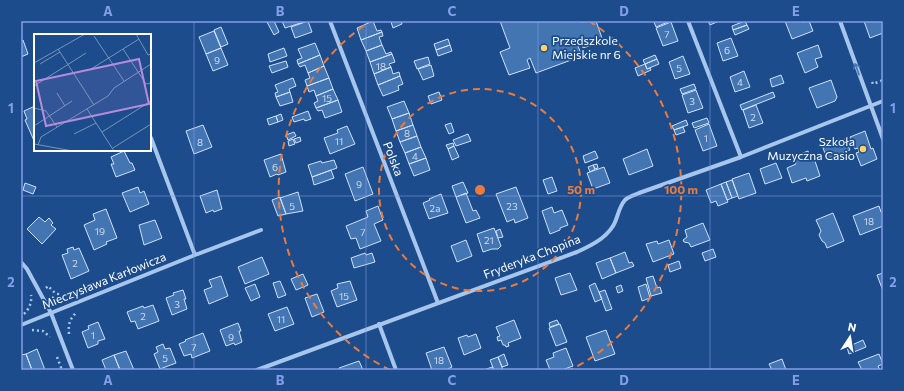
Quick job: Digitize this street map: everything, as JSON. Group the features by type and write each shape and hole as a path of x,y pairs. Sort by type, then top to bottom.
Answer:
{"street":[{"name":"Polska","path":"330,21 438,303"},
{"path":"688,21 741,157"},
{"path":"840,21 883,139"},
{"name":"Fryderyka Chopina","path":"257,370 592,245 613,227 620,208 626,200 639,193 741,157 883,101"},
{"path":"151,138 195,255"},
{"name":"Mieczysława Karłowicza","path":"21,325 261,230"},
{"path":"21,262 27,269 51,313 73,370"},
{"path":"379,324 396,370"}],"building":[{"path":"274,21 279,32 274,35 267,22"},
{"path":"282,21 307,21 285,28"},
{"path":"308,21 312,32 295,38 291,27"},
{"path":"373,21 377,31 381,30 382,32 361,40 357,28"},
{"path":"401,21 402,24 393,28 391,22"},
{"name":"Przedszkole Miejskie nr 6","path":"500,21 596,21 603,41 583,48 580,40 576,41 582,56 536,73 530,58 527,60 530,68 509,75 500,52 510,48"},
{"path":"655,21 668,21 668,22 656,27"},
{"path":"708,21 719,21 710,25"},
{"path":"745,21 747,25 733,30 732,26"},
{"path":"785,21 809,21 813,31 792,39"},
{"path":"864,21 883,21 883,33 870,38"},
{"path":"671,22 678,41 663,46 656,28"},
{"path":"747,25 749,29 735,35 733,30"},
{"path":"221,27 228,44 221,47 214,30"},
{"path":"214,31 221,48 206,54 199,37"},
{"path":"382,32 383,36 379,37 382,45 366,51 361,40"},
{"path":"731,38 738,56 723,61 717,43"},
{"path":"448,39 450,45 436,50 434,44"},
{"path":"23,40 28,54 21,57 21,41"},
{"path":"315,43 320,55 298,64 297,60 302,58 298,49"},
{"path":"382,45 386,54 391,52 392,54 370,62 366,51"},
{"path":"450,45 452,51 438,56 436,50"},
{"path":"818,45 822,57 815,59 818,67 805,73 797,53"},
{"path":"221,48 228,65 213,71 206,54"},
{"path":"284,48 287,56 270,62 268,54"},
{"path":"392,54 395,62 389,64 391,67 374,74 370,62"},
{"path":"320,55 324,66 308,73 305,65 300,67 298,64"},
{"path":"655,55 657,59 645,64 643,60"},
{"path":"683,56 690,74 675,79 669,62"},
{"path":"428,57 430,64 417,69 414,61"},
{"path":"657,59 659,64 647,69 645,64"},
{"path":"286,61 288,67 272,73 269,66"},
{"path":"645,64 647,69 650,68 651,70 638,76 635,68"},
{"path":"431,65 434,76 423,80 418,69"},
{"path":"324,66 329,78 307,86 305,80 310,78 308,73"},
{"path":"391,67 393,74 399,72 400,76 378,85 374,74"},
{"path":"744,71 750,87 735,92 730,77"},
{"path":"781,75 784,83 772,87 770,79"},
{"path":"400,76 403,84 398,86 399,90 383,96 378,85"},
{"path":"293,78 296,86 289,89 290,92 276,97 275,93 278,92 275,85"},
{"path":"329,78 333,89 316,96 314,90 309,92 307,86"},
{"path":"831,80 837,97 835,101 817,108 809,88"},
{"path":"694,84 696,89 682,94 680,89"},
{"path":"333,89 338,100 316,108 314,103 318,101 316,96"},
{"path":"696,90 703,108 688,113 682,95"},
{"path":"290,92 293,102 280,106 276,97"},
{"path":"439,92 442,100 431,104 428,96"},
{"path":"773,92 775,97 742,110 740,105"},
{"path":"338,100 342,112 325,118 322,110 318,111 316,108"},
{"path":"404,101 409,113 392,119 387,107"},
{"path":"756,105 763,123 749,128 743,110"},
{"path":"34,106 34,141 25,120 27,119 24,111"},
{"path":"308,111 311,119 305,121 304,119 294,122 292,117"},
{"path":"409,113 413,125 396,131 392,119"},
{"path":"281,114 283,120 278,122 276,116"},
{"path":"276,116 278,122 269,125 267,119"},
{"path":"707,118 709,123 694,128 692,123"},
{"path":"686,120 688,125 674,130 672,126"},
{"path":"451,123 454,132 449,134 445,125"},
{"path":"709,124 717,146 703,151 695,130"},
{"path":"203,125 212,147 194,154 186,131"},
{"path":"413,125 417,136 400,142 396,131"},
{"path":"347,126 355,144 330,154 324,138 338,133 337,130"},
{"path":"683,127 685,132 676,135 674,130"},
{"path":"865,131 871,149 873,148 877,159 861,166 856,153 859,152 858,148 855,149 850,137"},
{"path":"294,132 296,136 288,140 286,135"},
{"path":"468,134 471,141 456,146 453,140"},
{"path":"417,136 421,147 405,153 400,142"},
{"path":"300,137 301,141 296,143 294,139"},
{"path":"293,139 295,144 289,146 288,141"},
{"path":"839,139 840,141 845,139 850,150 827,159 822,145"},
{"path":"453,143 454,146 448,149 446,145"},
{"path":"454,146 459,157 452,160 448,149"},
{"path":"421,147 426,158 409,164 405,153"},
{"path":"647,149 653,166 629,175 623,159"},
{"path":"124,151 135,170 116,177 111,164 114,164 111,157"},
{"path":"595,151 598,158 585,163 583,156"},
{"path":"808,151 811,159 814,158 820,176 807,181 806,178 792,183 787,168 796,164 793,157"},
{"path":"281,154 286,172 270,177 264,160"},
{"path":"426,158 430,170 414,176 409,164"},
{"path":"334,160 337,168 312,177 308,165 321,161 322,163"},
{"path":"776,163 782,178 765,184 760,169"},
{"path":"597,164 598,168 595,169 593,165"},
{"path":"593,165 595,169 590,172 588,167"},
{"path":"363,167 373,194 355,201 345,174"},
{"path":"604,167 610,183 593,189 587,173"},
{"path":"331,170 334,178 314,185 312,177"},
{"path":"749,173 756,193 739,199 732,179"},
{"path":"552,177 557,191 548,194 543,180"},
{"path":"732,180 738,196 732,198 726,182"},
{"path":"463,182 468,193 456,197 452,186"},
{"path":"726,182 732,198 727,200 721,184"},
{"path":"25,183 36,187 33,194 23,190"},
{"path":"721,184 728,202 718,206 716,201 711,203 706,190"},
{"path":"138,187 140,193 144,191 149,204 130,212 122,193"},
{"path":"516,187 528,218 515,223 514,219 507,222 496,194"},
{"path":"217,190 222,209 214,212 213,210 206,213 200,196"},
{"path":"298,192 303,211 286,214 280,198"},
{"path":"466,193 473,211 476,210 480,218 466,223 456,197"},
{"path":"441,194 448,213 429,219 423,203"},
{"path":"280,197 286,214 278,216 272,200"},
{"path":"378,206 383,220 374,224 381,241 360,249 356,238 351,239 346,226 368,217 366,211"},
{"path":"879,206 881,212 883,212 883,226 860,235 853,216"},
{"path":"552,207 554,213 562,210 568,225 550,234 542,211"},
{"path":"106,209 117,238 106,242 107,244 94,250 84,225 95,220 93,214"},
{"path":"833,213 844,241 827,248 819,235 821,231 816,220"},
{"path":"39,217 45,222 49,218 53,223 51,225 56,229 42,244 27,229"},
{"path":"155,220 162,238 144,245 139,225"},
{"path":"703,223 710,240 691,247 689,243 684,242 683,240 687,237 685,230"},
{"path":"494,228 501,246 498,249 483,252 477,234"},
{"path":"500,229 503,237 498,238 496,231"},
{"path":"466,240 472,256 457,262 451,246"},
{"path":"669,240 674,254 653,262 646,244 657,241 658,244"},
{"path":"73,247 74,250 79,248 89,271 71,279 62,255 68,253 67,249"},
{"path":"713,249 716,257 705,261 702,253"},
{"path":"625,252 629,263 632,262 634,266 616,273 610,258"},
{"path":"365,253 366,255 372,253 375,262 354,268 351,258"},
{"path":"262,257 269,274 245,284 238,267"},
{"path":"610,258 616,273 602,279 596,263"},
{"path":"679,261 681,268 670,272 668,265"},
{"path":"570,273 577,290 561,295 555,278"},
{"path":"883,273 883,291 877,275"},
{"path":"303,274 308,285 296,290 291,279"},
{"path":"221,276 228,296 209,304 204,290 212,287 209,280"},
{"path":"653,276 657,288 660,287 662,293 651,296 646,278"},
{"path":"280,281 286,295 278,298 273,283"},
{"path":"350,281 357,300 337,307 331,291 338,288 337,284"},
{"path":"595,283 602,299 595,302 589,286"},
{"path":"255,284 260,297 251,301 245,288"},
{"path":"646,284 650,298 642,301 638,287"},
{"path":"621,285 623,291 618,293 616,287"},
{"path":"183,290 187,309 172,315 166,298 174,295 173,293"},
{"path":"605,290 612,309 606,311 599,292"},
{"path":"317,294 324,312 312,317 305,298"},
{"path":"153,305 159,321 138,329 135,321 131,322 127,312 143,306 144,308"},
{"path":"287,307 294,324 275,331 268,314"},
{"path":"514,320 521,338 508,343 509,346 506,347 503,345 501,340 498,341 497,337 500,336 496,327"},
{"path":"557,320 559,324 550,327 549,323"},
{"path":"98,322 105,339 98,341 98,344 88,348 82,332 89,329 88,326"},
{"path":"238,323 241,331 239,331 242,342 235,345 234,343 226,346 220,330"},
{"path":"560,324 567,342 556,346 549,328"},
{"path":"606,330 615,354 595,361 586,337"},
{"path":"203,333 210,351 192,358 191,354 184,356 179,344"},
{"path":"476,334 481,348 464,355 458,338"},
{"path":"863,340 866,347 854,352 852,345"},
{"path":"163,344 165,349 170,348 176,363 160,369 154,354 158,352 156,347"},
{"path":"852,345 854,352 849,354 847,347"},
{"path":"444,347 452,367 446,370 432,370 426,353"},
{"path":"566,348 573,366 562,370 550,370 546,360 554,357 553,353"},
{"path":"37,349 45,370 32,370 26,354"},
{"path":"126,351 134,370 120,370 114,355"},
{"path":"26,354 32,370 21,370 21,355"},
{"path":"504,354 508,365 502,367 498,357"},
{"path":"879,354 883,364 878,366 880,370 862,370 858,362"},
{"path":"114,355 120,370 106,370 102,360"},
{"path":"498,357 503,370 494,370 490,360"},
{"path":"782,359 786,370 772,370 769,364"},
{"path":"359,361 363,370 340,370 339,368"},
{"path":"492,367 494,370 484,370"}],"place":[{"name":"Przedszkole Miejskie nr 6","path":"544,48"},
{"name":"Szkoła Muzyczna Casio","path":"863,149"}]}
